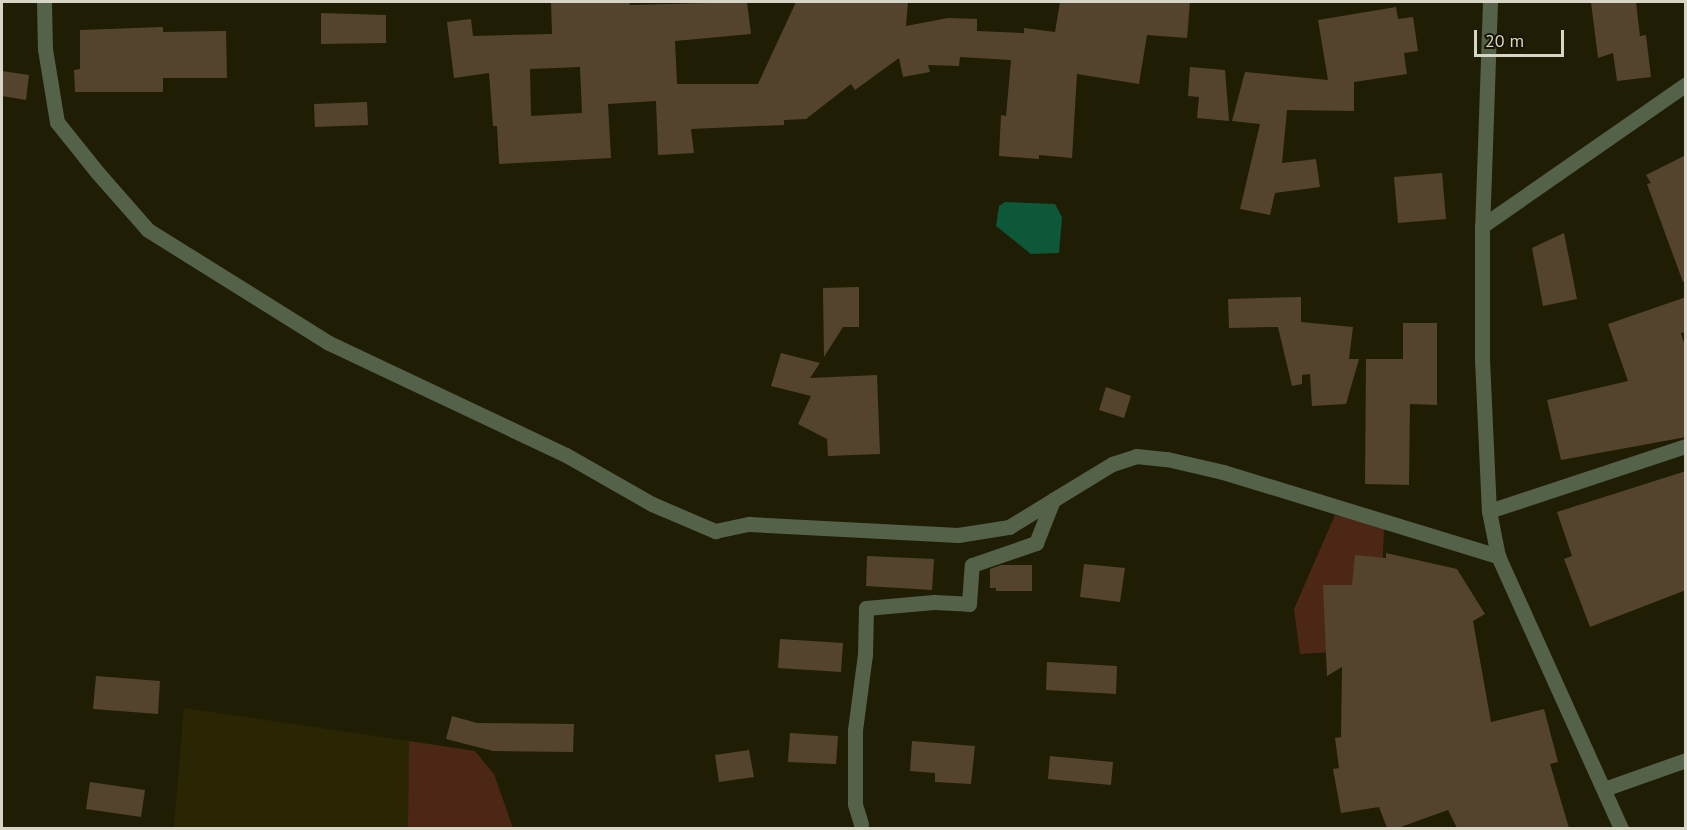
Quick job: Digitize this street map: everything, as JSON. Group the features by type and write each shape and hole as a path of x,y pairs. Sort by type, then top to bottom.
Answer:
{"street":[{"path":"44,2 45,49 57,122 147,230 329,343 566,455 652,504 715,531 749,524 958,535 1009,527 1112,464 1136,456 1167,459 1223,472 1498,556"},
{"path":"1490,2 1482,226 1482,359 1489,511 1498,556 1621,828"},
{"path":"1482,226 1686,84"},
{"path":"1489,511 1686,446"},
{"path":"861,824 855,804 855,730 866,654 866,608 934,602 969,604 972,565 1036,543 1053,500"},
{"path":"1604,789 1686,760"}],"shaded area":[{"path":"1005,202 1055,204 1062,217 1059,253 1031,254 996,226 999,206"},
{"path":"1335,515 1384,528 1379,649 1300,654 1294,609"},
{"path":"184,708 409,741 408,828 174,828"},
{"path":"409,741 475,751 494,774 513,828 408,828"}],"building":[{"path":"551,2 629,2 630,5 747,2 751,34 675,41 677,84 758,84 796,2 908,2 906,26 948,18 977,19 977,31 1024,33 1024,28 1055,32 1060,2 1190,2 1187,38 1147,35 1139,84 1077,74 1072,158 1039,155 1039,159 999,156 1001,115 1006,116 1011,60 960,57 959,66 928,65 930,72 903,77 899,58 855,90 851,84 806,119 784,120 784,125 691,129 694,153 658,155 656,101 608,104 611,158 499,164 497,126 493,126 489,73 454,78 447,22 471,19 473,36 552,34","holes":["580,67 582,113 531,116 530,69"]},
{"path":"1591,2 1636,2 1640,36 1646,35 1651,77 1617,81 1613,53 1598,58"},
{"path":"1396,7 1398,19 1413,17 1418,51 1404,53 1407,74 1354,82 1354,111 1287,110 1282,163 1316,159 1320,187 1275,193 1270,215 1240,209 1260,124 1232,121 1245,72 1328,80 1318,20"},
{"path":"321,13 386,15 386,43 321,44"},
{"path":"163,27 163,32 226,31 227,78 163,78 163,92 75,92 74,70 80,69 80,30"},
{"path":"1190,67 1225,70 1229,121 1197,118 1199,97 1188,96"},
{"path":"2,71 29,75 26,100 2,96"},
{"path":"367,102 368,125 315,127 314,104"},
{"path":"1686,155 1686,282 1683,282 1647,184 1651,183 1646,175"},
{"path":"1442,173 1446,219 1398,223 1394,177"},
{"path":"1564,233 1577,299 1543,306 1532,248"},
{"path":"859,287 859,327 843,327 824,357 823,288"},
{"path":"1301,297 1301,322 1353,327 1349,359 1359,359 1346,404 1312,406 1310,374 1302,375 1302,384 1292,386 1278,327 1229,328 1228,299"},
{"path":"1686,297 1686,332 1681,333 1686,350 1686,437 1561,460 1547,400 1628,381 1608,324"},
{"path":"1403,323 1437,323 1437,405 1410,404 1409,485 1365,484 1366,359 1403,359"},
{"path":"781,353 820,363 810,378 877,375 880,454 828,456 827,439 798,424 811,396 771,386"},
{"path":"1106,387 1131,396 1124,418 1099,410"},
{"path":"1686,471 1686,590 1590,627 1564,559 1572,556 1557,512"},
{"path":"1386,553 1457,569 1485,614 1473,621 1491,722 1544,709 1558,762 1550,764 1569,828 1457,828 1448,810 1398,828 1387,828 1379,807 1341,813 1333,769 1339,768 1335,738 1341,737 1342,667 1327,676 1323,585 1352,585 1355,555 1386,558"},
{"path":"867,556 934,559 932,590 866,586"},
{"path":"1084,564 1125,568 1120,602 1080,597"},
{"path":"1001,565 1032,565 1032,591 996,591 996,588 990,588 990,569"},
{"path":"780,639 843,643 841,672 778,668"},
{"path":"1047,662 1117,666 1116,694 1046,690"},
{"path":"96,676 160,681 158,714 93,709"},
{"path":"452,716 477,723 574,724 573,752 493,751 446,739"},
{"path":"790,733 838,736 836,764 788,762"},
{"path":"912,741 975,746 971,784 935,782 935,773 910,771"},
{"path":"749,750 754,777 719,782 715,755"},
{"path":"1050,756 1113,762 1111,785 1048,779"},
{"path":"90,782 145,790 141,817 86,809"}]}
